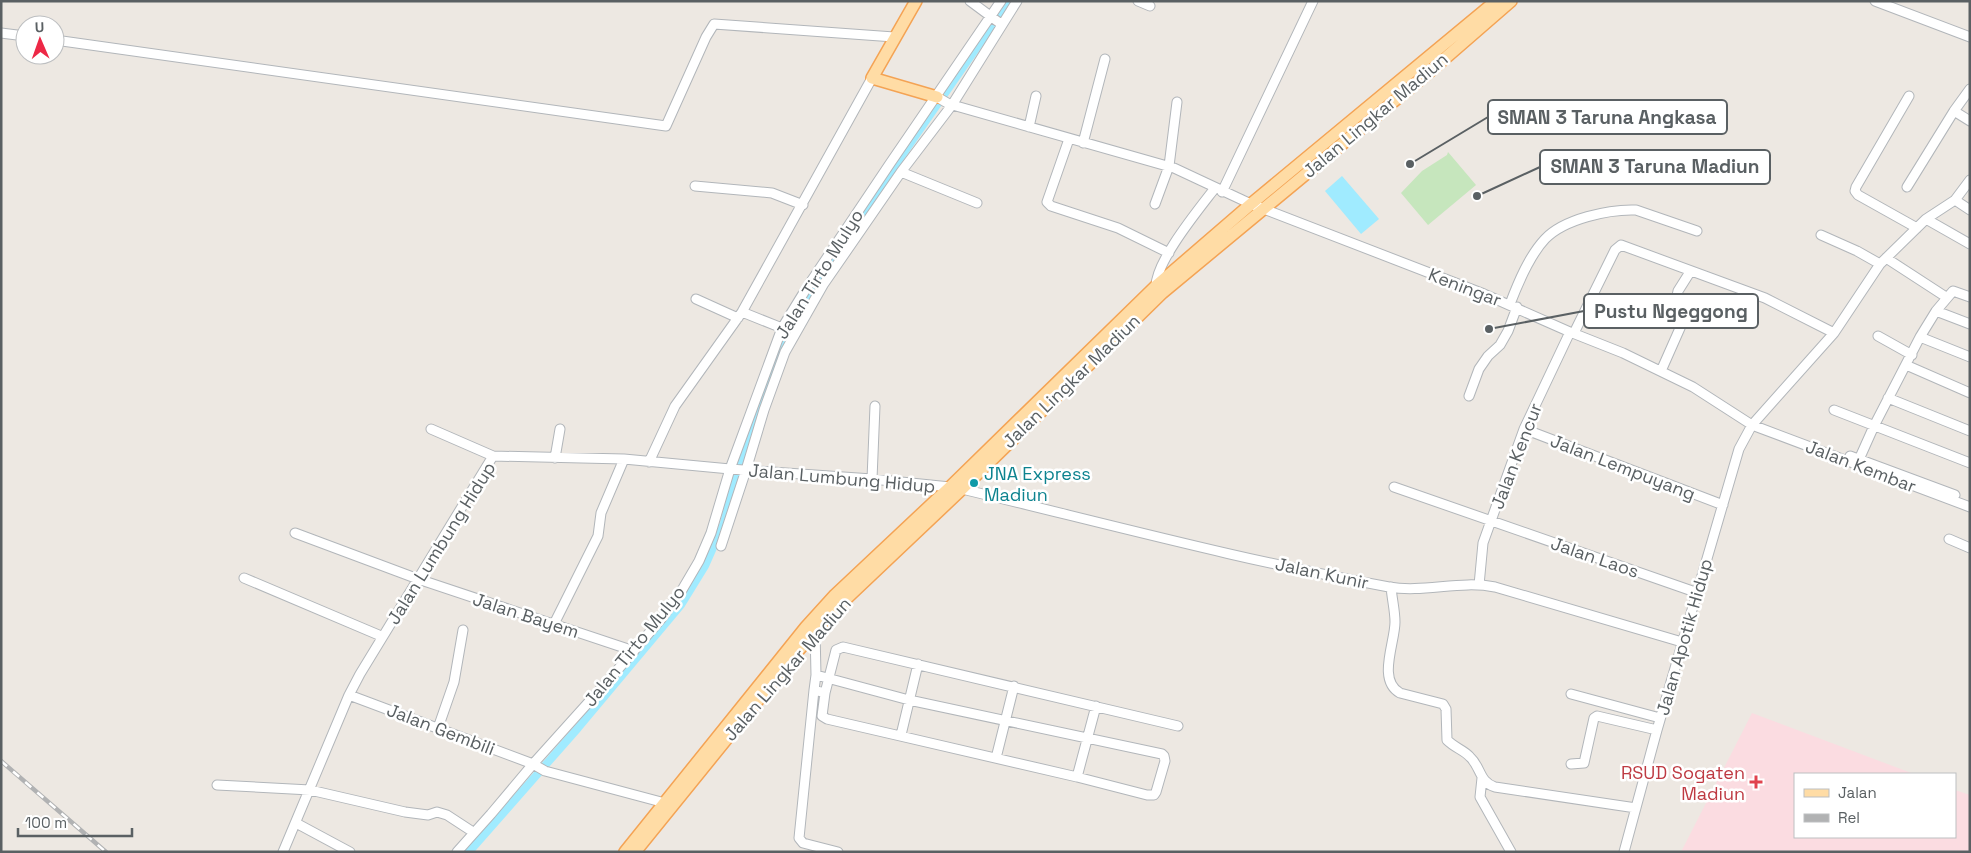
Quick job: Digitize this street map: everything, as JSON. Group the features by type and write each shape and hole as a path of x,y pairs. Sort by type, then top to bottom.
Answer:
{"main road":[{"path":"916,1 872,78 936,97"},
{"name":"Jalan Lingkar Madiun","path":"1159,289 1262,208 1496,1"},
{"name":"Jalan Lingkar Madiun","path":"636,852 829,615 1159,289 1251,204 1511,1"},
{"name":"Jalan Lingkar Madiun","path":"625,852 815,617 835,595 956,488"}],"street":[{"path":"970,1 996,20"},
{"path":"721,546 764,410 785,352 823,285 901,172 951,105 996,20 1001,1"},
{"path":"996,20 1017,1"},
{"path":"1138,1 1150,6"},
{"path":"1159,289 1159,270 1199,208 1219,190 1313,1"},
{"path":"1875,1 1970,37"},
{"name":"Jalan Tirto Mulyo","path":"457,852 634,651 682,590 699,561 714,524 731,469 782,328 806,289 936,97 996,20"},
{"path":"65,41 666,126 706,37 714,24 894,37"},
{"path":"1,33 15,35"},
{"path":"1083,143 1104,59"},
{"path":"649,462 675,406 740,315 803,205 823,163 872,78"},
{"path":"1907,187 1954,111 1970,89"},
{"path":"1029,127 1036,96"},
{"path":"1909,96 1855,191 1858,195 1917,228"},
{"name":"Keningar","path":"936,97 951,105 1169,166 1251,204 1513,306 1572,333 1623,353 1692,387 1754,423"},
{"path":"1155,204 1169,166 1178,102"},
{"path":"1954,111 1970,121"},
{"path":"1069,139 1047,202 1051,206 1118,228 1169,253"},
{"path":"901,172 976,202"},
{"name":"Jalan Apotik Hidup","path":"1624,852 1660,718 1738,449 1754,423 1834,332 1883,261 1926,220 1955,200 1970,180"},
{"path":"696,186 772,193 803,205"},
{"path":"1955,200 1970,210"},
{"path":"1469,396 1479,368 1500,345 1508,331 1513,306 1536,250 1550,235 1566,226 1597,214 1625,209 1636,210 1697,231"},
{"path":"1926,220 1970,244"},
{"path":"1821,235 1883,261 1946,297"},
{"name":"Jalan Kencur","path":"1479,585 1482,543 1524,429 1616,250 1621,246 1661,259 1690,272"},
{"path":"1661,371 1688,310 1687,303 1677,296 1678,291 1690,272 1765,298 1834,332"},
{"path":"1858,462 1888,398 1936,311 1953,291 1970,296"},
{"path":"696,299 782,328"},
{"path":"1936,311 1970,324"},
{"path":"1878,336 1912,354"},
{"path":"1920,337 1970,357"},
{"path":"1906,366 1970,392"},
{"path":"1888,398 1970,431"},
{"path":"872,479 875,406"},
{"path":"1834,410 1970,463"},
{"name":"Jalan Kembar","path":"1754,423 1913,482 1970,500"},
{"path":"555,458 560,428"},
{"path":"431,429 493,456"},
{"name":"Jalan Lempuyang","path":"1524,429 1723,505"},
{"name":"Jalan Lumbung Hidup","path":"283,852 349,695 381,636 493,456 624,459 872,479 956,488"},
{"path":"554,624 598,536 602,513 624,459"},
{"name":"Jalan Kembar","path":"1913,482 1970,507"},
{"name":"Jalan Laos","path":"1394,486 1698,592"},
{"name":"Jalan Kunir","path":"956,488 1335,577 1415,590 1479,585 1495,587 1682,642"},
{"name":"Jalan Bayem","path":"295,532 418,579 634,651"},
{"path":"1949,539 1970,548"},
{"path":"244,578 381,636"},
{"path":"1391,587 1395,624 1388,666 1390,683 1394,690 1442,704 1446,709 1448,740 1456,749 1471,758 1482,778 1489,785 1636,808"},
{"path":"438,728 454,682 463,630"},
{"path":"816,630 816,675 799,838 803,843 838,852"},
{"path":"816,675 828,678 909,700 1162,754 1165,761 1156,792 1151,796 825,718 821,712 828,678 836,650 843,647 1178,726"},
{"path":"900,735 918,664"},
{"path":"996,758 1014,686"},
{"path":"814,690 825,693"},
{"path":"1571,694 1660,718"},
{"name":"Jalan Gembili","path":"349,695 534,765 545,771 665,803"},
{"path":"1077,777 1096,706"},
{"path":"1571,764 1584,764 1594,718 1597,716 1657,730"},
{"path":"1482,778 1480,797 1511,852"},
{"path":"217,785 310,790 405,812 428,815 437,812 447,815 473,832"},
{"path":"296,822 350,852"}],"shaded area":[{"name":"RSUD Sogaten Madiun","path":"1752,713 1911,773 1794,773 1794,838 1956,838 1956,790 1970,795 1970,852 1681,852"}],"green space":[{"path":"1448,152 1476,185 1428,225 1401,193 1422,171 1447,155"}],"water":[{"path":"1342,176 1379,219 1361,234 1325,191"}],"waterway":[{"path":"896,164 1009,1"},
{"path":"469,852 578,728 681,605 705,566 724,523 740,459 763,392 783,343 798,314 899,161"}],"railway":[{"path":"1,761 106,852"}],"place":[{"name":"SMAN 3 Taruna Angkasa","path":"1410,164"},
{"name":"SMAN 3 Taruna Madiun","path":"1477,196"},
{"name":"Pustu Ngeggong","path":"1489,329"},
{"name":"JNA Express Madiun","path":"974,483"},
{"name":"RSUD Sogaten Madiun","path":"1756,782"}]}
